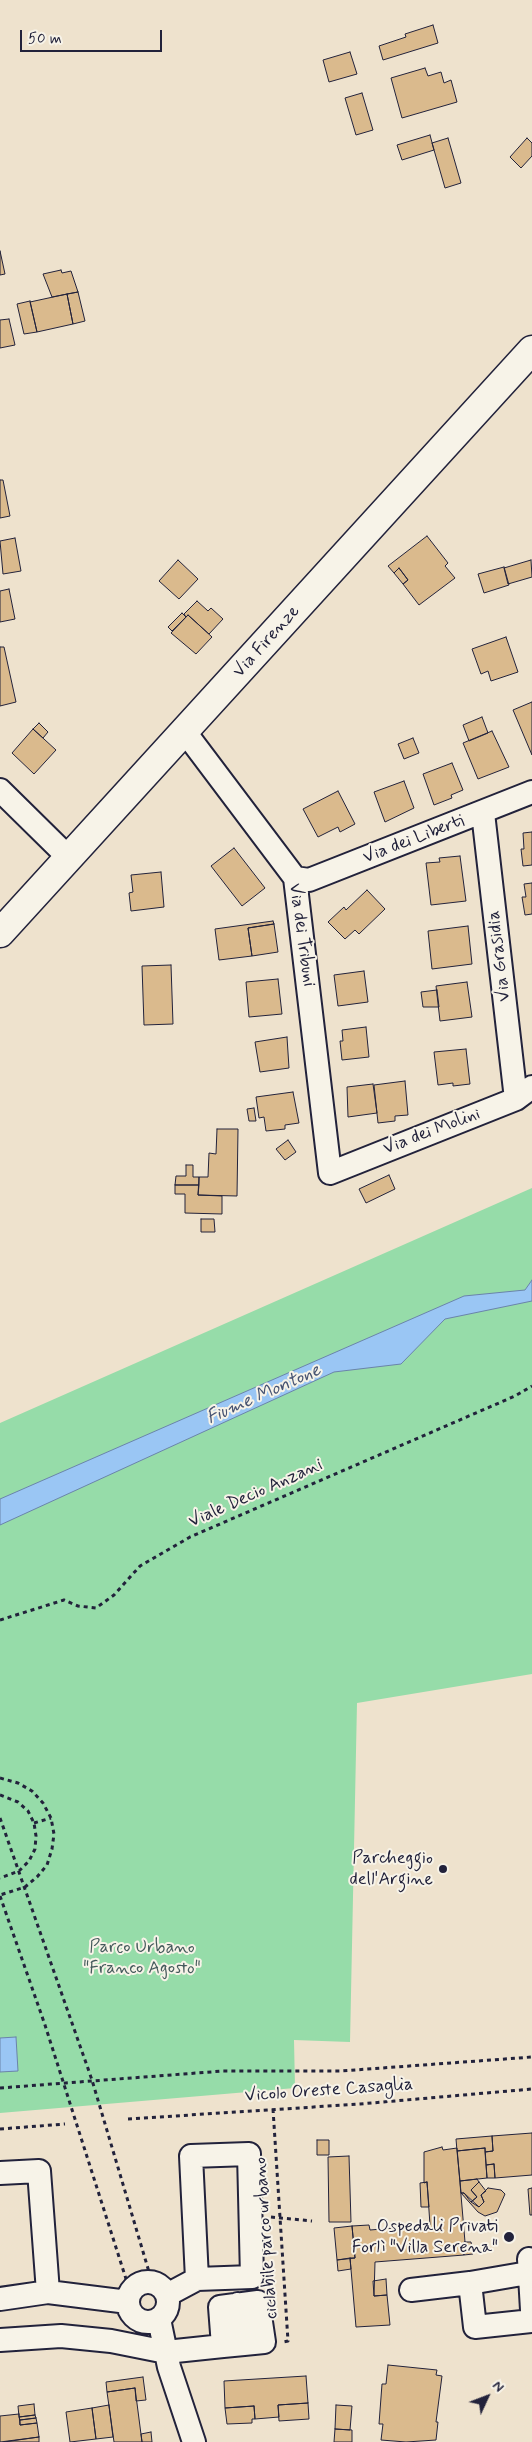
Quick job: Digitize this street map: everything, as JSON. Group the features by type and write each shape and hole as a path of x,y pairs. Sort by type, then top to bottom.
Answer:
{"main road":[{"name":"Via Firenze","path":"0,933 532,350"}],"street":[{"name":"Via dei Tribuni","path":"185,732 295,878 330,1173"},
{"path":"0,790 68,857"},
{"name":"Via dei Liberti","path":"295,878 309,880 483,813 532,792"},
{"name":"Via Grasidia","path":"483,813 524,1093"},
{"name":"Via dei Molini","path":"330,1173 524,1093"},
{"path":"129,2297 140,2284 160,2289 197,2279 252,2277 249,2154 191,2156 197,2279"},
{"path":"0,2174 39,2171 48,2292"},
{"path":"411,2290 470,2283 529,2264 532,2310"},
{"path":"470,2283 475,2328 532,2321"},
{"path":"129,2297 136,2318 148,2322 159,2319 167,2308 160,2289"},
{"path":"0,2299 48,2292 129,2297"},
{"path":"258,2302 244,2344 220,2307 258,2302"},
{"path":"159,2319 166,2352 194,2442"},
{"path":"0,2340 62,2336 111,2341 166,2352 244,2344"}],"path":[{"name":"Viale Decio Anzani","path":"0,1620 64,1600 78,1606 96,1608 114,1596 140,1566 190,1537 506,1400 532,1386"},
{"path":"0,1778 18,1783 32,1791 43,1803 51,1818 54,1834 52,1850 46,1864 37,1877 24,1887 0,1895 63,2083 129,2297"},
{"path":"0,1795 18,1802 28,1811 34,1823 36,1836 34,1849 28,1862 19,1871 0,1878"},
{"path":"0,1818 92,2080 160,2289"},
{"path":"34,1823 51,1818"},
{"path":"0,2088 223,2071 341,2071 532,2057"},
{"name":"Vicolo Oreste Casaglia","path":"128,2119 387,2102 532,2089"},
{"name":"ciclabile parco urbano","path":"244,2344 288,2341 272,2109"},
{"path":"0,2129 65,2124"},
{"path":"280,2217 312,2222"}],"green space":[{"name":"Parco Urbano \"Franco Agosto\"","path":"532,1188 532,1674 357,1703 350,2042 294,2040 295,2088 0,2113 0,1423"}],"water":[{"name":"Fiume Montone","path":"532,1280 532,1301 445,1319 401,1364 334,1372 0,1525 0,1499 464,1296 525,1290"},
{"path":"16,2037 18,2071 0,2072 0,2038"}],"building":[{"path":"433,25 438,43 383,60 379,46 406,37 405,34"},
{"path":"350,52 357,74 329,82 323,60"},
{"path":"425,68 428,76 441,72 444,83 451,80 457,102 402,118 391,78"},
{"path":"362,93 373,130 356,135 345,98"},
{"path":"430,135 434,150 402,160 397,145"},
{"path":"448,138 461,183 445,188 432,143"},
{"path":"527,138 532,143 532,156 521,168 510,157"},
{"path":"0,251 5,274 0,275"},
{"path":"61,270 62,273 71,271 78,292 52,297 43,274"},
{"path":"78,292 85,321 73,324 67,294"},
{"path":"67,294 73,324 37,332 30,302"},
{"path":"30,301 37,332 24,334 17,304"},
{"path":"9,319 15,345 0,348 0,320"},
{"path":"0,480 3,480 10,516 0,518"},
{"path":"427,536 448,563 445,566 455,578 419,605 403,584 408,580 399,568 394,573 388,566"},
{"path":"15,538 21,571 3,574 0,541"},
{"path":"178,560 198,579 179,599 159,581"},
{"path":"531,560 532,577 508,584 504,568"},
{"path":"504,567 509,585 484,593 478,574"},
{"path":"399,568 408,580 403,584 394,573"},
{"path":"9,589 15,619 0,622 0,591"},
{"path":"197,601 208,611 211,608 223,619 209,634 188,615 186,617 184,614"},
{"path":"182,613 186,617 172,631 168,627"},
{"path":"188,615 212,637 196,654 171,633"},
{"path":"506,637 518,672 491,681 488,671 481,674 472,649"},
{"path":"0,647 4,647 16,702 0,706"},
{"path":"532,702 532,755 513,710"},
{"path":"482,717 488,733 469,741 463,725"},
{"path":"39,723 48,732 43,738 33,729"},
{"path":"33,729 56,750 34,774 12,753"},
{"path":"492,731 509,767 478,779 463,743"},
{"path":"413,738 419,753 404,759 398,744"},
{"path":"452,763 463,790 451,795 452,798 434,805 423,774"},
{"path":"404,781 414,808 385,822 374,792"},
{"path":"338,791 355,824 340,832 338,827 318,837 303,809"},
{"path":"532,832 532,865 523,866 521,849 524,849 523,833"},
{"path":"234,848 265,888 242,906 211,866"},
{"path":"460,856 466,901 431,905 426,863 440,862 439,858"},
{"path":"161,872 164,907 131,911 129,893 133,892 131,875"},
{"path":"532,883 532,914 525,915 522,897 526,897 524,884"},
{"path":"367,890 385,909 359,934 355,930 345,939 328,922 344,907 346,910"},
{"path":"273,921 274,924 248,928 252,956 219,960 215,929"},
{"path":"274,924 278,952 252,956 248,928"},
{"path":"468,926 472,964 432,969 428,931"},
{"path":"171,965 173,1024 144,1025 142,966"},
{"path":"364,971 368,1002 338,1006 334,975"},
{"path":"278,979 282,1014 249,1017 246,982"},
{"path":"467,982 472,1017 440,1021 436,986"},
{"path":"437,990 439,1007 423,1007 421,992"},
{"path":"366,1027 369,1057 342,1060 340,1041 343,1041 342,1030"},
{"path":"287,1037 289,1068 260,1072 255,1042"},
{"path":"466,1049 470,1084 453,1086 453,1083 438,1085 434,1052"},
{"path":"405,1081 408,1115 395,1116 395,1121 378,1123 374,1085"},
{"path":"373,1084 377,1113 348,1117 347,1087"},
{"path":"293,1092 299,1123 285,1125 285,1129 266,1131 264,1117 259,1118 256,1097"},
{"path":"254,1108 256,1121 249,1121 247,1109"},
{"path":"217,1129 238,1129 237,1196 198,1195 199,1177 208,1177 209,1153 216,1154"},
{"path":"288,1140 296,1152 285,1160 276,1149"},
{"path":"186,1165 193,1165 193,1177 199,1177 199,1185 175,1185 176,1176 186,1176"},
{"path":"389,1175 395,1189 366,1203 359,1189"},
{"path":"175,1185 199,1185 198,1195 222,1196 222,1214 185,1213 185,1194 175,1194"},
{"path":"201,1219 214,1219 215,1232 201,1232"},
{"path":"532,2133 532,2175 495,2178 494,2164 486,2165 485,2152 493,2151 492,2136"},
{"path":"492,2136 493,2151 485,2152 485,2148 457,2151 456,2139"},
{"path":"317,2140 329,2140 329,2155 317,2155"},
{"path":"442,2147 443,2150 457,2148 465,2242 463,2243 464,2255 375,2262 374,2296 387,2295 390,2325 356,2327 350,2258 355,2258 352,2226 369,2225 370,2230 430,2225 427,2182 424,2183 424,2152"},
{"path":"485,2148 487,2178 460,2181 457,2151"},
{"path":"349,2156 351,2222 329,2222 328,2157"},
{"path":"494,2164 495,2178 487,2178 486,2165"},
{"path":"477,2179 479,2182 471,2190 477,2197 471,2202 464,2193 461,2193 460,2181"},
{"path":"427,2182 429,2207 421,2207 420,2183"},
{"path":"479,2182 486,2191 481,2195 484,2202 479,2207 471,2202 477,2197 471,2190"},
{"path":"488,2188 501,2190 505,2194 497,2212 485,2216 478,2212 461,2193 464,2193 479,2207 484,2202 481,2195"},
{"path":"532,2188 532,2215 530,2215 528,2189"},
{"path":"352,2226 355,2258 337,2260 334,2228"},
{"path":"471,2242 473,2254 464,2255 463,2243"},
{"path":"350,2258 351,2269 338,2271 337,2260"},
{"path":"386,2279 387,2295 374,2296 373,2281"},
{"path":"388,2365 437,2370 436,2375 442,2376 436,2422 438,2422 436,2440 406,2442 381,2440 383,2424 379,2424 382,2384 386,2384"},
{"path":"306,2376 308,2403 278,2405 279,2417 255,2419 254,2406 225,2408 224,2381"},
{"path":"143,2377 146,2400 136,2401 135,2388 107,2392 106,2382"},
{"path":"135,2388 142,2442 114,2442 107,2392"},
{"path":"308,2403 309,2419 279,2421 278,2405"},
{"path":"34,2404 35,2415 19,2417 18,2406"},
{"path":"109,2405 113,2437 96,2439 92,2408"},
{"path":"336,2405 352,2406 350,2430 335,2429"},
{"path":"254,2406 255,2419 252,2419 252,2423 227,2424 225,2408"},
{"path":"92,2408 96,2439 70,2442 66,2412"},
{"path":"19,2414 20,2425 37,2423 39,2437 0,2442 0,2416"},
{"path":"35,2415 36,2418 20,2420 19,2417"},
{"path":"36,2418 37,2423 20,2425 20,2420"},
{"path":"335,2429 352,2430 352,2442 334,2442"},
{"path":"151,2432 152,2442 142,2442 141,2434"},
{"path":"39,2437 39,2442 4,2442"}],"place":[{"name":"Parcheggio dell'Argine","path":"443,1869"},
{"name":"Ospedali Privati Forlì \"Villa Serena\"","path":"509,2237"}]}
